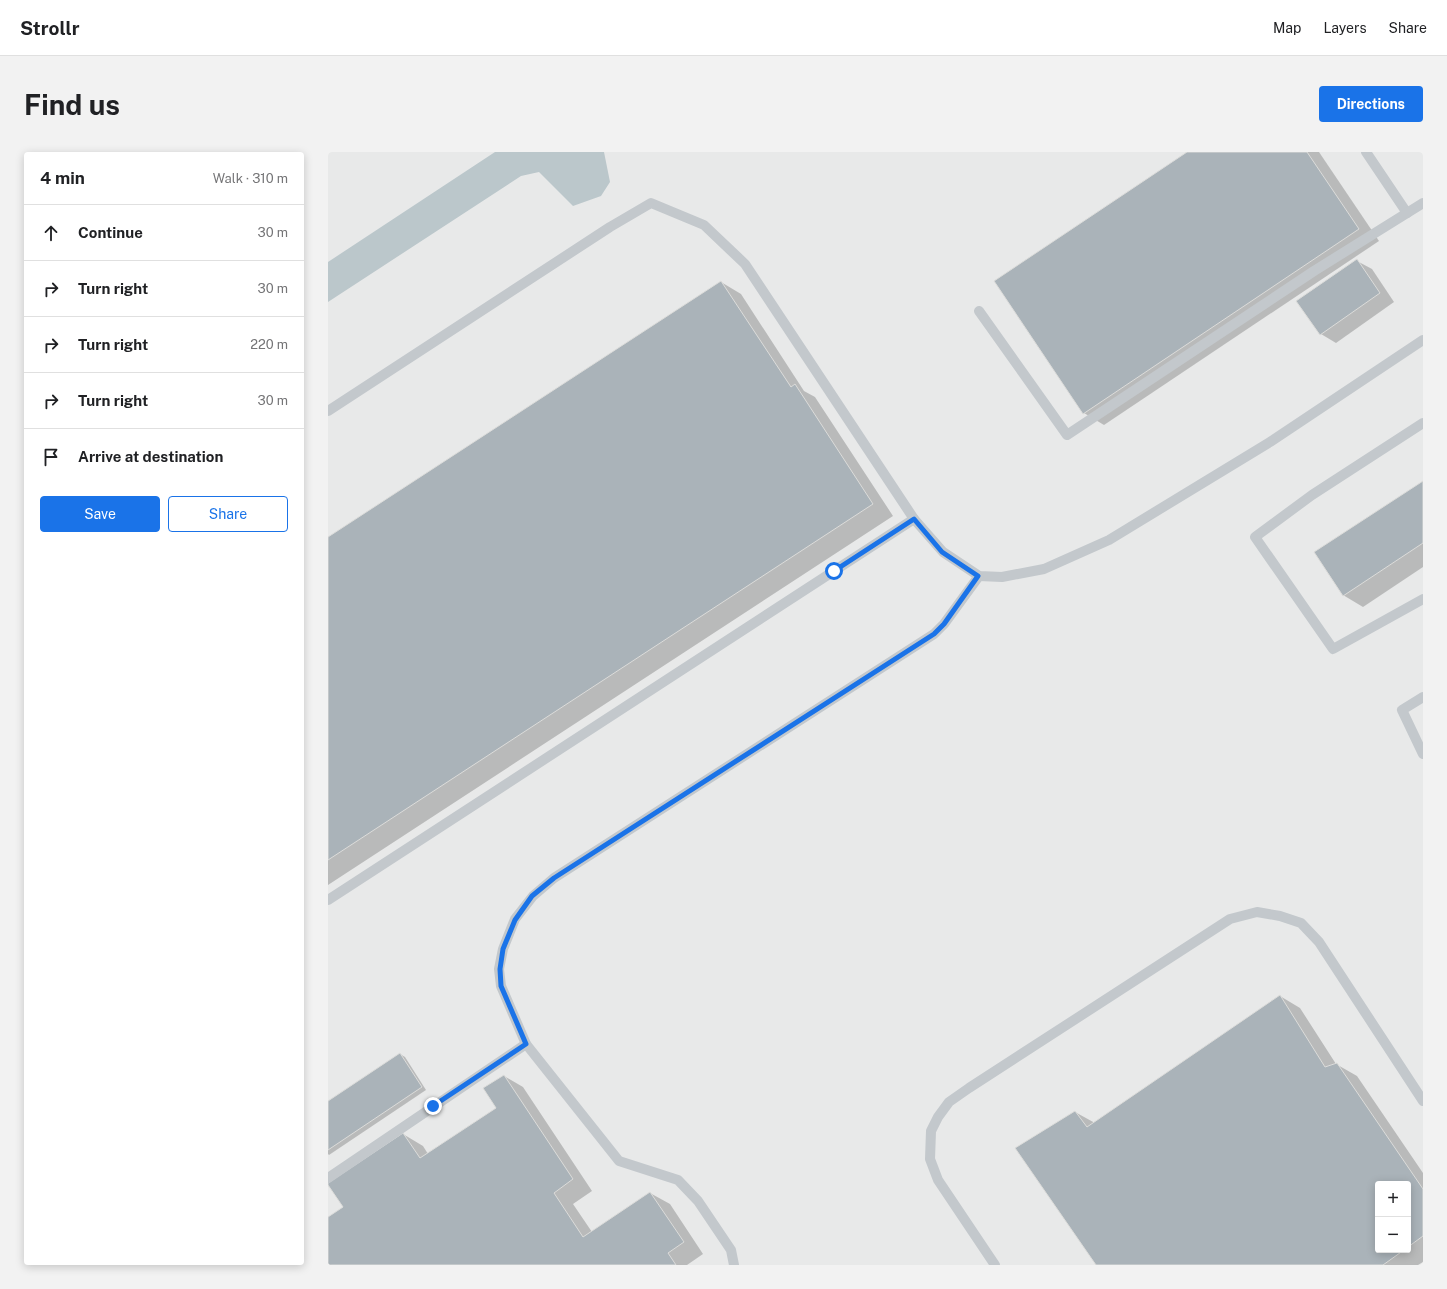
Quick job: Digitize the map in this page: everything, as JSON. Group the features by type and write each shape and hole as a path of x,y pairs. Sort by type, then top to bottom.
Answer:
{"lane":[{"path":"1366,152 1407,213"},
{"path":"328,411 610,227 651,203 704,225 745,264 914,519 942,552 978,576 1002,577 1044,569 1109,540 1270,442 1423,340"},
{"path":"979,311 1067,435 1314,271 1423,203"},
{"path":"1423,423 1312,495 1255,536 1333,649 1423,599"},
{"path":"328,900 914,519"},
{"path":"734,1265 731,1250 698,1201 678,1180 619,1161 526,1044 501,986 500,969 503,949 515,920 532,896 554,878 934,634 944,624 978,576"},
{"path":"1423,697 1402,710 1423,754"},
{"path":"995,1265 938,1180 930,1159 931,1131 938,1117 949,1102 969,1088 1230,919 1257,912 1280,916 1301,923 1319,942 1423,1102"},
{"path":"328,1178 526,1044"}],"shaded area":[{"path":"328,152 1423,152 1423,1265 328,1265"},
{"path":"495,152 604,152 610,182 601,196 573,206 539,172 521,176 328,302 328,262"}],"building":[{"path":"1187,152 1307,152 1359,229 1083,414 994,281"},
{"path":"1357,259 1380,293 1320,335 1296,301"},
{"path":"721,281 791,387 795,384 873,504 328,860 328,537"},
{"path":"1423,481 1423,543 1343,596 1314,552"},
{"path":"1280,995 1325,1067 1337,1063 1423,1189 1423,1236 1411,1245 1411,1181 1375,1181 1375,1253 1400,1253 1383,1265 1096,1265 1015,1148 1075,1111 1087,1127"},
{"path":"400,1053 422,1087 328,1150 328,1101"},
{"path":"504,1075 573,1179 554,1193 583,1237 650,1192 684,1242 668,1253 676,1265 328,1265 328,1217 343,1207 328,1183 403,1133 420,1158 496,1108 483,1088"}],"route":[{"path":"433,1106 526,1044 501,986 500,969 503,949 515,920 532,896 554,878 934,634 944,624 978,576 942,552 914,519 834,571"}]}
